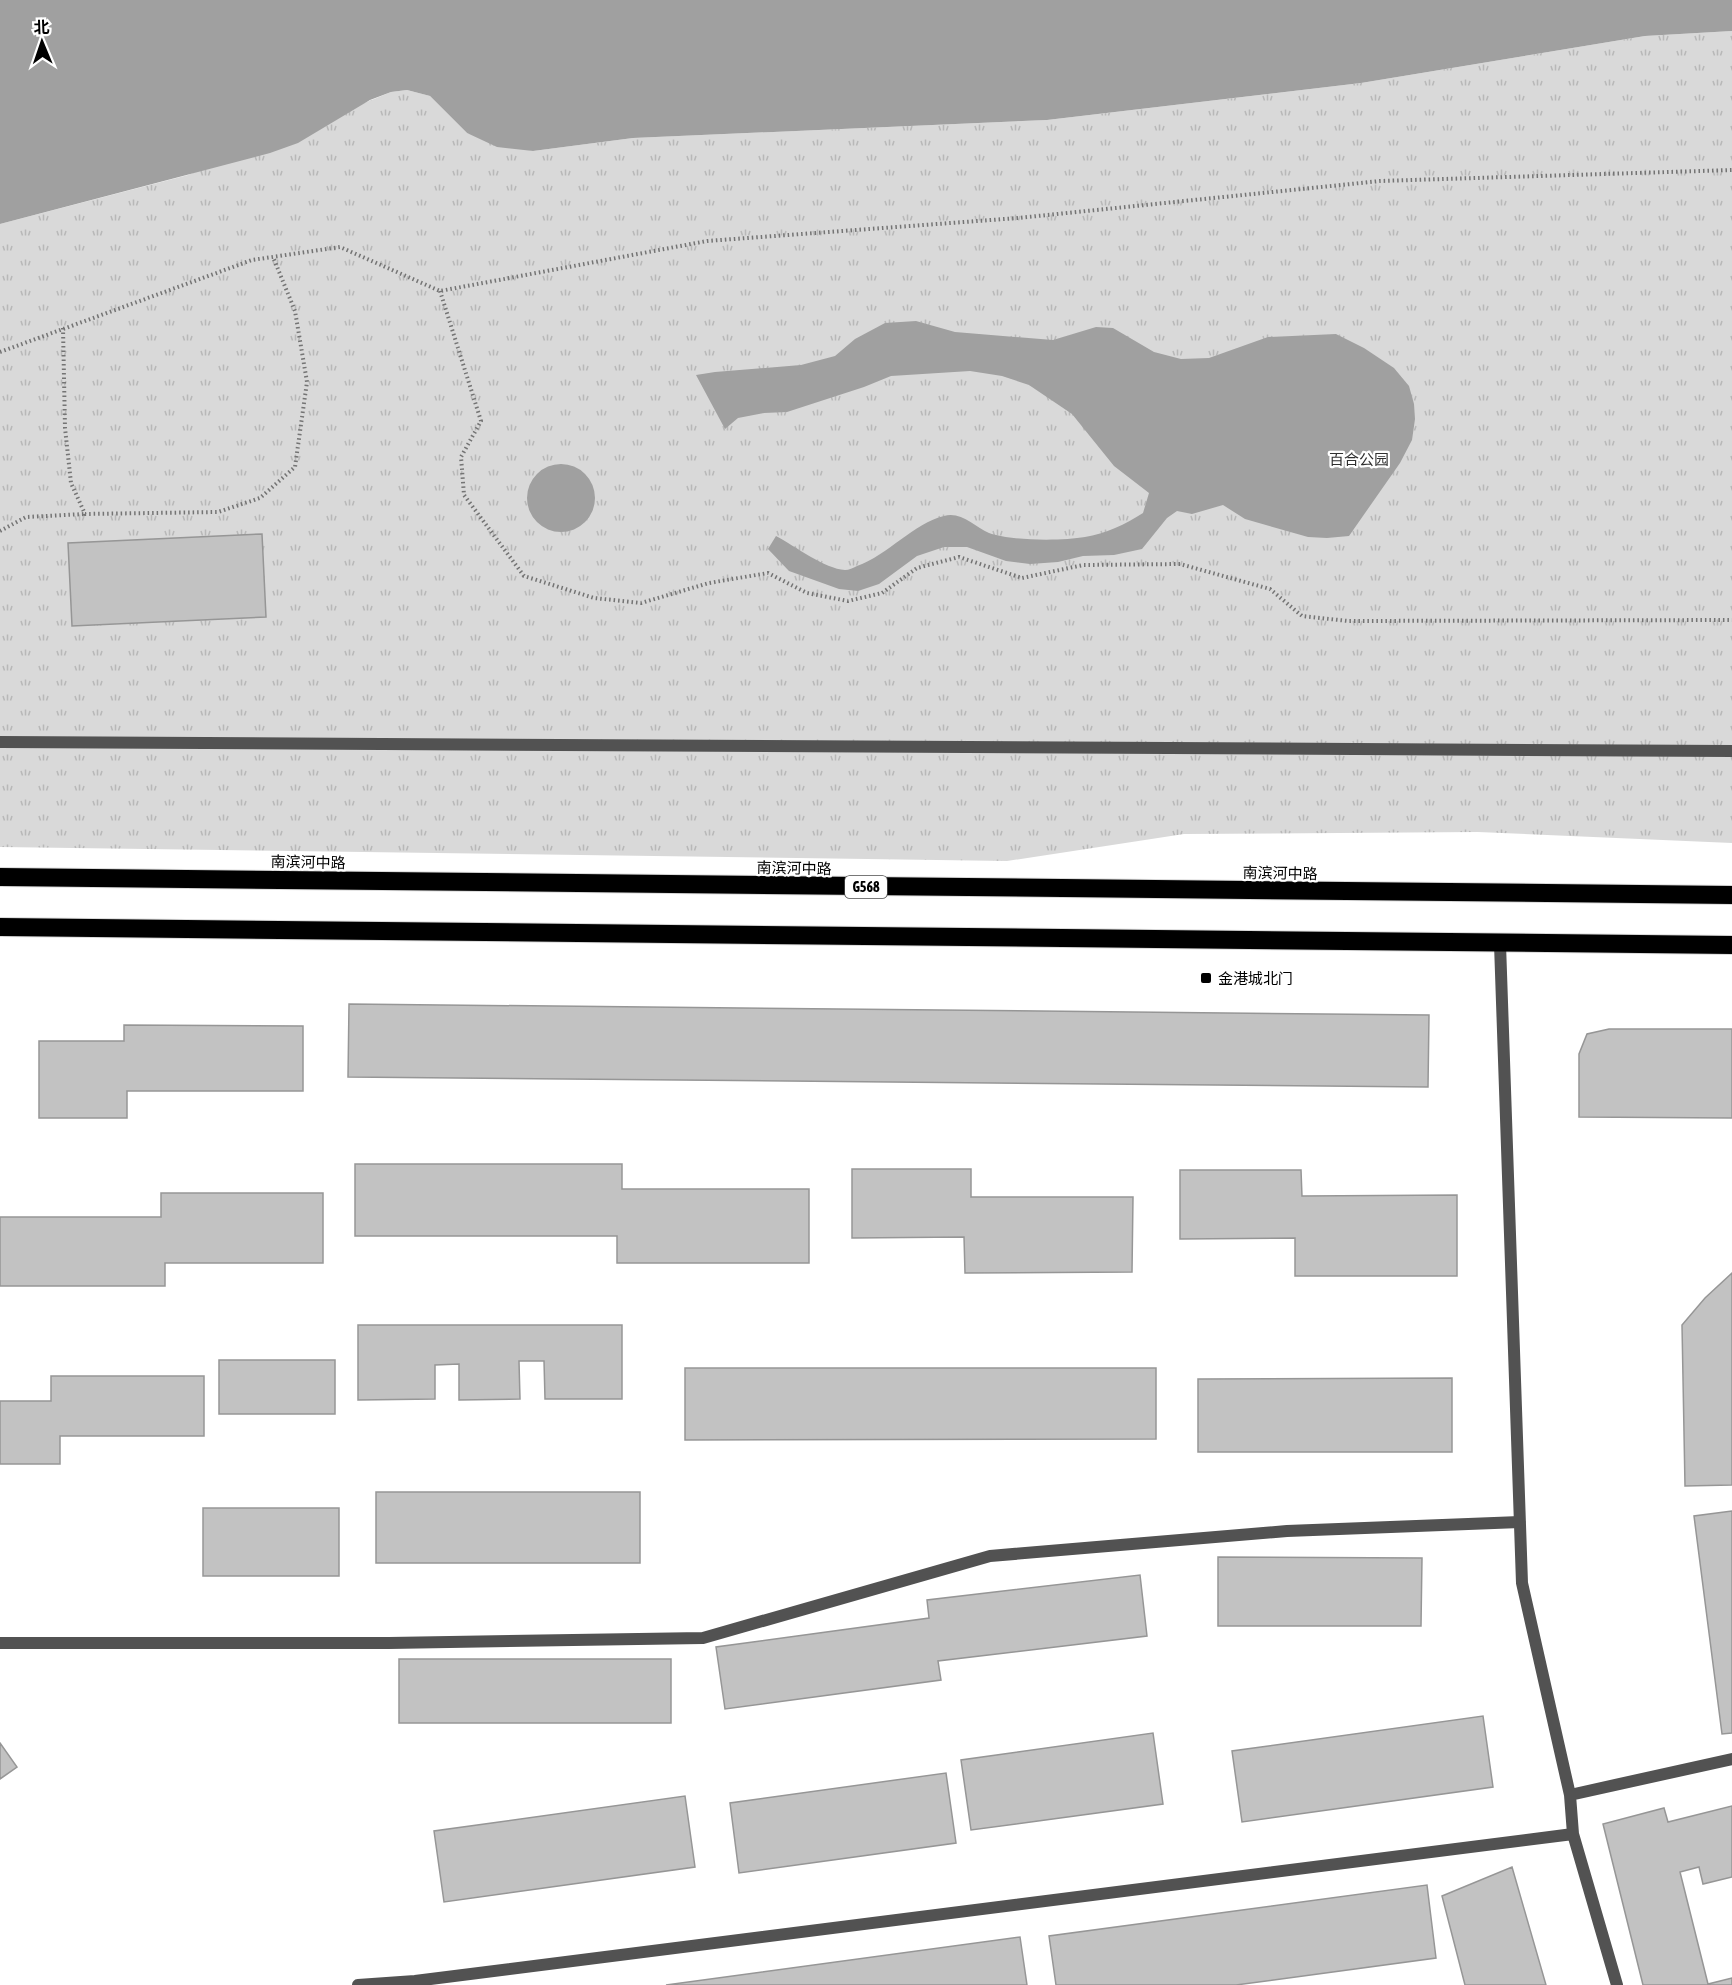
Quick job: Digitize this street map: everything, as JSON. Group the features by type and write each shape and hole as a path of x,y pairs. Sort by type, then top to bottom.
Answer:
{"highway":[{"name":"南滨河中路","path":"0,877 1732,895"},
{"path":"0,927 1732,945"}],"street":[{"path":"0,742 1732,751"},
{"path":"1500,944 1521,1583 1570,1795 1574,1834 1617,1985"},
{"path":"0,1643 389,1643 703,1638 990,1557 1287,1531 1520,1522"},
{"path":"1570,1795 1732,1760"},
{"path":"358,1985 415,1981 1574,1834"}],"path":[{"path":"0,352 252,260 340,247 440,291 707,241 1018,218 1380,181 1732,170"},
{"path":"0,531 26,517 218,512 260,498 295,466 307,382 295,311 273,257"},
{"path":"440,291 481,421 461,457 464,495 524,576 594,598 641,603 709,583 768,573 807,594 848,601 882,593 917,567 959,557 1022,578 1083,565 1180,564 1270,589 1302,616 1348,621 1732,620"},
{"path":"63,328 65,428 71,483 85,514"}],"green space":[{"name":"百合公园","path":"1732,31 1732,843 1478,832 1184,834 1007,861 0,847 0,224 188,175 391,92 407,90 430,96 467,133 533,151 633,138 1047,120 1361,83 1645,36"}],"shaded area":[{"path":"0,0 1732,0 1732,31 1645,36 1361,83 1047,120 633,138 533,151 497,147 467,133 430,96 407,90 391,92 370,100 298,143 270,153 0,224"},
{"path":"916,321 955,332 1053,340 1096,327 1113,328 1154,352 1181,359 1209,358 1268,337 1336,334 1364,348 1394,368 1409,386 1415,419 1412,440 1400,463 1349,536 1308,537 1245,519 1223,505 1192,514 1177,511 1167,518 1142,549 1114,555 1083,556 1058,562 1030,564 1006,561 967,547 944,547 917,556 879,584 858,591 839,589 789,571 768,549 776,536 828,566 846,570 879,555 922,525 944,516 962,518 998,536 1050,540 1100,534 1143,513 1149,493 1114,466 1072,414 1029,385 1002,376 970,371 891,376 787,412 764,413 738,418 725,429 696,375 801,365 835,356 855,339 885,323"},
{"path":"554,464 568,464 580,469 590,479 595,498 590,517 580,527 568,532 554,532 542,527 532,517 527,505 527,491 532,479 542,469"}],"building":[{"path":"262,534 266,617 72,626 68,543"},
{"path":"349,1004 1429,1015 1428,1087 348,1077"},
{"path":"124,1025 303,1026 303,1091 127,1091 127,1118 39,1118 39,1041 124,1041"},
{"path":"1609,1029 1732,1029 1732,1118 1579,1117 1579,1054 1587,1034"},
{"path":"355,1164 622,1164 622,1189 809,1189 809,1263 617,1263 617,1236 355,1236"},
{"path":"852,1169 971,1169 971,1197 1133,1197 1132,1272 965,1273 964,1237 852,1238"},
{"path":"1180,1170 1301,1170 1302,1196 1457,1195 1457,1276 1295,1276 1295,1238 1180,1239"},
{"path":"161,1193 323,1193 323,1263 165,1263 165,1286 0,1286 0,1217 161,1217"},
{"path":"1732,1273 1732,1485 1685,1486 1682,1325 1705,1298"},
{"path":"358,1325 622,1325 622,1399 545,1399 544,1361 519,1361 520,1399 459,1400 459,1364 435,1365 435,1399 358,1400"},
{"path":"219,1360 335,1360 335,1414 219,1414"},
{"path":"685,1368 1156,1368 1156,1439 685,1440"},
{"path":"51,1376 204,1376 204,1436 60,1436 60,1464 0,1464 0,1401 51,1401"},
{"path":"1452,1378 1452,1452 1198,1452 1198,1379"},
{"path":"376,1492 640,1492 640,1563 376,1563"},
{"path":"203,1508 339,1508 339,1576 203,1576"},
{"path":"1732,1511 1732,1733 1722,1734 1694,1516"},
{"path":"1218,1557 1422,1558 1421,1626 1218,1626"},
{"path":"1140,1575 1147,1636 938,1661 941,1680 725,1709 716,1647 929,1618 927,1600"},
{"path":"399,1659 671,1659 671,1723 399,1723"},
{"path":"1483,1716 1493,1787 1242,1822 1232,1751"},
{"path":"1153,1733 1163,1804 971,1830 961,1760"},
{"path":"0,1743 17,1767 0,1779"},
{"path":"946,1773 956,1843 739,1873 730,1803"},
{"path":"685,1796 695,1867 444,1902 434,1831"},
{"path":"1732,1806 1732,1877 1703,1884 1699,1867 1680,1872 1708,1984 1732,1978 1732,1985 1643,1985 1603,1824 1664,1808 1668,1822"},
{"path":"1512,1867 1546,1985 1465,1985 1442,1896"},
{"path":"1427,1885 1436,1958 1236,1985 1056,1985 1049,1936"},
{"path":"1020,1937 1027,1985 666,1985"}],"place":[{"name":"金港城北门","path":"1206,978"}]}
